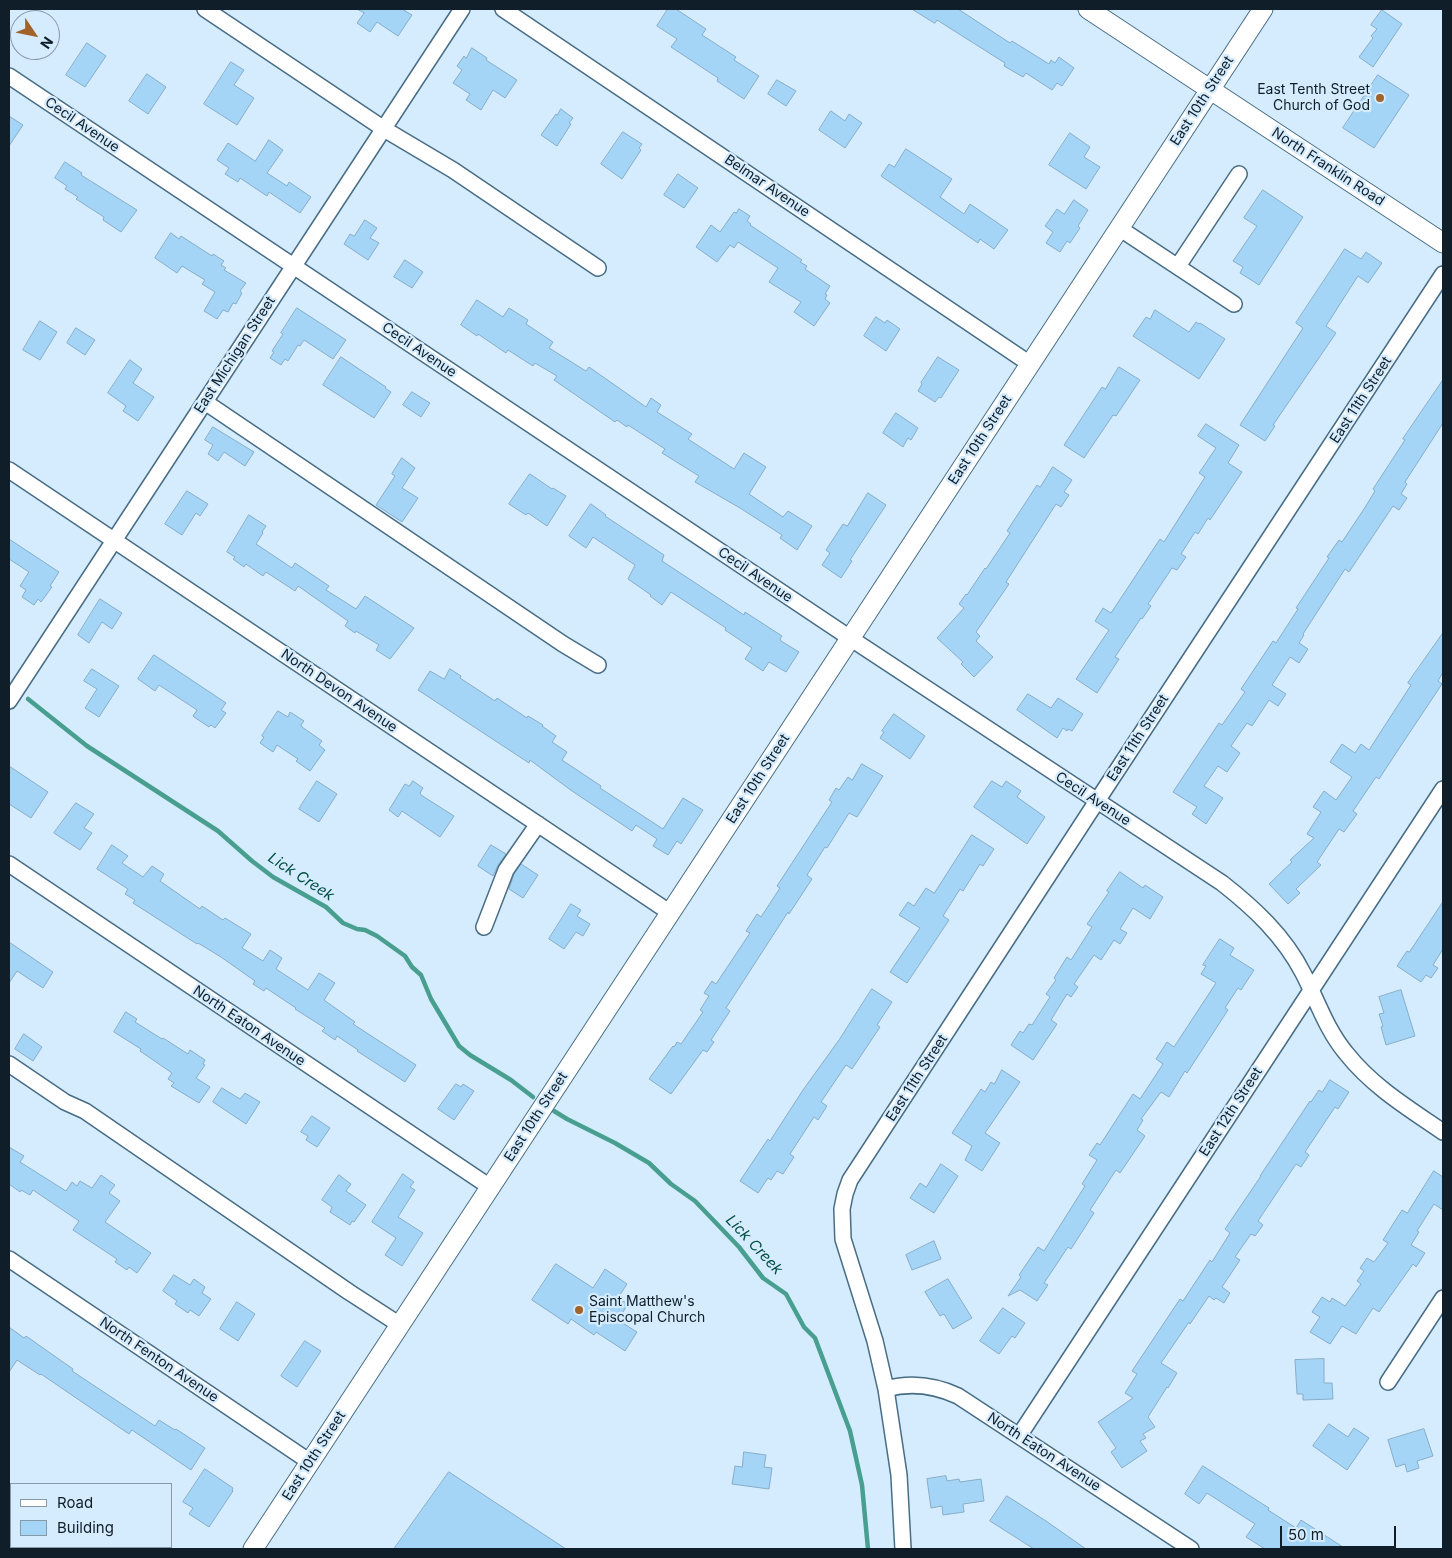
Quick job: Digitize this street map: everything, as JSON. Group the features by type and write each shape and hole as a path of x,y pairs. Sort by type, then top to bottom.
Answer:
{"main road":[{"name":"North Franklin Road","path":"1088,9 1443,243"},
{"name":"East 10th Street","path":"253,1549 1263,9"}],"street":[{"path":"205,9 384,129 453,170 598,268"},
{"name":"East Michigan Street","path":"9,701 462,9"},
{"name":"Belmar Avenue","path":"503,9 1030,364"},
{"name":"Cecil Avenue","path":"9,76 850,638 1222,883 1244,900 1283,942 1302,971 1322,1017 1338,1042 1361,1071 1395,1100 1443,1132"},
{"path":"1178,266 1239,174"},
{"path":"1119,228 1234,304"},
{"name":"East 11th Street","path":"903,1549 900,1475 886,1390 875,1341 844,1246 842,1209 845,1194 854,1174 1443,274"},
{"path":"205,402 554,639 598,665"},
{"name":"North Devon Avenue","path":"9,470 670,912"},
{"name":"East 12th Street","path":"1019,1436 1443,789"},
{"path":"484,927 506,870 538,824"},
{"name":"North Eaton Avenue","path":"9,864 490,1187"},
{"path":"9,1064 65,1102 86,1112 400,1325"},
{"name":"North Fenton Avenue","path":"9,1259 310,1462"},
{"path":"1388,1382 1443,1298"},
{"name":"North Eaton Avenue","path":"886,1390 915,1384 944,1390 964,1400 1191,1549"}],"building":[{"path":"357,9 402,9 412,15 398,36 377,22 370,32 357,23 364,13"},
{"path":"668,9 676,9 706,29 702,35 736,57 734,60 759,76 744,99 717,81 718,78 671,47 677,39 657,26"},
{"path":"912,9 958,9 1010,43 1012,41 1049,64 1051,60 1055,63 1059,57 1074,68 1062,86 1057,83 1052,90 1026,73 1023,77 1004,66 1005,63 937,20 935,23"},
{"path":"1382,10 1402,24 1373,67 1359,57 1373,38 1371,36 1377,29 1371,25"},
{"path":"87,43 106,56 85,87 66,75"},
{"path":"472,48 487,58 486,60 517,80 505,98 493,90 481,110 466,100 470,94 453,83 462,70 457,66 464,56 466,58"},
{"path":"231,62 244,70 234,85 254,98 237,125 204,104"},
{"path":"147,74 166,87 148,114 129,101"},
{"path":"1378,75 1409,95 1374,148 1343,128"},
{"path":"777,80 796,91 786,106 768,94"},
{"path":"561,109 573,118 557,146 541,135"},
{"path":"831,111 845,121 849,114 862,123 845,148 819,130"},
{"path":"9,116 23,125 9,146"},
{"path":"623,132 642,144 639,148 641,150 622,179 601,164"},
{"path":"1070,133 1090,147 1084,157 1100,167 1086,189 1049,165"},
{"path":"269,140 283,150 267,173 287,186 289,182 311,197 300,213 269,192 267,196 240,178 238,182 225,174 229,168 217,160 228,143 255,161"},
{"path":"906,149 952,179 940,197 964,214 970,204 1008,230 994,249 980,239 978,243 881,176 889,164 894,167"},
{"path":"65,162 82,173 81,175 137,210 121,232 103,220 104,217 76,199 78,197 65,189 67,186 55,178"},
{"path":"678,174 698,188 684,208 664,195"},
{"path":"1263,190 1303,217 1259,285 1240,273 1243,267 1233,261 1257,226 1244,218"},
{"path":"1074,200 1088,210 1078,226 1080,228 1070,243 1067,241 1060,252 1046,243 1053,232 1045,226 1057,209 1064,214"},
{"path":"739,209 750,216 747,221 750,225 802,260 800,262 807,266 805,269 830,286 825,294 827,295 825,299 830,303 814,326 794,312 801,302 769,282 778,268 738,242 734,248 730,245 717,262 696,247 711,225 720,232 734,212 736,213"},
{"path":"365,220 377,228 370,238 379,243 368,260 344,244 350,234 354,236"},
{"path":"171,233 179,239 181,236 212,256 213,254 224,261 221,265 226,268 224,270 246,283 240,291 242,293 236,304 233,303 228,312 223,310 217,319 204,311 215,292 202,284 205,280 182,266 177,273 155,258"},
{"path":"1345,249 1361,259 1366,252 1382,263 1368,283 1358,276 1326,326 1336,333 1273,425 1275,426 1265,441 1240,425 1303,328 1296,323"},
{"path":"405,260 423,272 412,288 394,277"},
{"path":"477,300 503,317 509,308 528,320 526,324 553,342 549,348 586,371 589,367 646,407 651,398 661,405 657,412 692,434 688,439 734,469 744,453 766,467 749,494 783,517 788,511 812,526 797,550 780,538 782,535 695,482 699,476 662,453 665,449 628,425 627,427 617,420 615,422 554,380 557,376 535,363 533,366 508,350 506,353 461,325"},
{"path":"297,308 346,340 333,359 304,340 300,346 298,345 288,361 285,359 281,365 270,358 274,352 272,351 283,334 281,333"},
{"path":"1155,310 1189,332 1196,322 1225,339 1199,379 1133,336 1146,317 1150,319"},
{"path":"876,317 885,323 887,320 900,329 886,351 864,336"},
{"path":"40,321 57,332 40,360 23,350"},
{"path":"76,328 95,340 85,355 67,343"},
{"path":"341,357 391,392 374,418 323,385"},
{"path":"938,357 959,370 941,398 939,397 935,402 918,391"},
{"path":"130,360 142,369 133,383 154,397 138,421 123,411 126,406 108,393"},
{"path":"1119,367 1140,380 1116,416 1113,415 1084,458 1064,445 1102,387 1105,389"},
{"path":"1443,380 1443,423 1405,482 1407,484 1401,494 1407,498 1399,510 1393,506 1349,572 1345,569 1303,634 1299,643 1308,649 1299,663 1290,657 1272,685 1286,694 1278,706 1269,700 1252,726 1247,723 1231,746 1240,753 1227,772 1218,766 1204,786 1223,798 1206,824 1192,814 1197,807 1173,792 1219,723 1222,725 1245,692 1241,689 1273,641 1276,643 1298,609 1296,608 1329,558 1327,557 1339,540 1342,542 1364,509 1375,491 1373,489 1405,440 1403,439"},
{"path":"412,392 430,403 421,417 403,405"},
{"path":"896,413 918,428 911,440 908,438 903,447 883,433"},
{"path":"1206,424 1239,445 1228,463 1242,472 1210,520 1208,518 1198,534 1195,532 1181,554 1186,557 1177,570 1172,568 1148,604 1151,606 1115,657 1119,659 1097,693 1076,679 1109,630 1095,621 1103,608 1111,613 1160,539 1164,542 1205,477 1199,473 1216,448 1198,436"},
{"path":"213,427 254,452 245,466 224,452 218,461 208,454 213,445 205,440"},
{"path":"402,458 415,468 402,488 418,498 402,522 376,505 395,476 392,474"},
{"path":"1053,467 1072,480 1064,492 1069,495 1061,507 1056,504 1006,582 1009,584 976,632 980,636 976,641 993,657 974,677 961,664 963,662 937,638 964,608 959,604 986,569 1010,533 1007,531 1037,485 1040,487"},
{"path":"530,474 566,496 547,526 528,513 526,515 509,504"},
{"path":"187,491 208,504 200,516 196,513 182,535 165,524"},
{"path":"868,493 886,505 850,560 852,561 841,578 822,565 830,553 826,550 843,524 847,526"},
{"path":"591,504 605,516 664,555 662,561 744,615 745,612 782,636 781,641 799,652 786,672 769,662 763,671 745,659 752,648 725,630 726,628 671,592 662,605 628,579 635,565 593,537 586,548 569,536"},
{"path":"249,515 266,526 256,544 292,568 295,563 329,586 326,590 356,609 365,596 414,628 390,659 376,650 379,645 345,626 348,621 298,586 295,591 266,572 263,576 246,564 244,567 233,559 235,557 227,552"},
{"path":"9,539 59,572 50,586 52,587 41,602 38,599 34,605 22,597 26,590 20,586 29,572 9,559"},
{"path":"100,599 122,613 112,629 102,622 89,643 78,635"},
{"path":"1443,633 1443,672 1438,681 1442,684 1379,779 1376,777 1353,811 1357,814 1344,832 1339,829 1317,862 1321,865 1296,889 1300,893 1288,904 1269,884 1292,862 1290,860 1314,838 1307,834 1321,812 1313,807 1324,791 1336,800 1352,777 1330,762 1342,744 1355,753 1361,744 1369,750 1411,685 1408,683"},
{"path":"154,655 226,703 221,710 226,713 215,728 211,725 209,727 194,717 197,710 159,685 155,691 138,679"},
{"path":"92,669 119,686 99,717 85,708 97,689 84,681"},
{"path":"450,669 461,676 460,678 495,701 497,698 527,718 528,716 543,725 556,736 552,742 567,752 562,760 601,786 600,788 663,829 683,798 703,810 681,844 677,841 668,855 653,846 657,839 636,825 632,831 530,760 529,763 418,690 430,671 444,679"},
{"path":"1028,694 1051,708 1058,698 1083,714 1072,731 1068,729 1067,731 1063,728 1057,738 1017,710"},
{"path":"278,711 288,717 290,712 304,721 301,725 302,727 322,741 319,745 325,750 310,771 296,761 298,759 277,745 273,752 260,743 264,737 262,736"},
{"path":"894,714 925,736 910,759 880,738 884,732 882,731"},
{"path":"862,764 883,776 857,817 849,813 827,848 825,847 807,875 812,879 789,914 788,912 726,1008 730,1011 711,1040 714,1042 707,1052 703,1050 671,1094 649,1079 673,1046 677,1042 681,1044 703,1012 700,1010 709,996 704,993 712,981 716,984 750,933 746,931 757,914 761,917 780,888 777,886 832,802 829,800 836,788 839,790 848,777 852,780"},
{"path":"9,766 48,792 31,818 9,804"},
{"path":"317,781 337,794 319,822 299,809"},
{"path":"413,781 423,788 420,793 421,795 454,816 440,837 402,811 398,817 389,810 405,784 409,786"},
{"path":"992,781 1002,787 1006,781 1021,791 1017,797 1045,817 1027,844 974,807"},
{"path":"76,803 94,814 84,828 92,833 80,850 54,833"},
{"path":"972,835 994,849 983,866 980,864 963,891 960,889 943,916 949,920 907,983 890,972 920,928 899,915 908,902 914,906 926,888 934,893"},
{"path":"112,845 128,856 122,863 143,877 152,866 164,874 160,881 200,909 202,906 223,920 225,918 251,934 242,948 263,961 270,950 282,958 276,969 308,990 319,973 335,983 324,1000 355,1022 353,1024 416,1065 405,1082 337,1036 335,1040 322,1031 325,1028 266,988 264,991 253,984 255,981 221,957 133,903 135,900 125,894 128,889 97,869"},
{"path":"491,845 506,854 493,876 478,866"},
{"path":"521,864 538,875 523,898 509,889 514,874"},
{"path":"1120,872 1143,888 1145,885 1163,897 1150,919 1133,908 1120,929 1127,933 1120,944 1114,940 1101,960 1094,955 1074,984 1078,987 1071,997 1067,994 1051,1020 1057,1024 1033,1060 1011,1045 1020,1031 1023,1033 1029,1024 1032,1025 1050,997 1046,994 1056,980 1054,978 1067,957 1071,960 1092,927 1087,924"},
{"path":"1443,902 1443,949 1433,965 1438,968 1431,978 1426,975 1421,982 1397,966 1407,951 1409,952"},
{"path":"571,904 581,910 577,916 590,924 583,936 576,932 564,949 549,939"},
{"path":"1220,939 1234,948 1230,955 1254,970 1241,990 1238,988 1225,1008 1228,1010 1169,1097 1161,1092 1141,1119 1143,1120 1137,1130 1145,1136 1120,1173 1116,1170 1090,1210 1094,1213 1071,1249 1068,1247 1044,1283 1048,1285 1037,1301 1020,1290 1008,1296 1021,1277 1019,1275 1038,1247 1044,1251 1085,1186 1082,1184 1097,1160 1089,1155 1097,1143 1100,1145 1133,1094 1140,1099 1163,1064 1156,1059 1167,1042 1174,1047 1216,983 1201,974 1206,966 1203,965"},
{"path":"9,942 53,972 43,988 17,971 9,983"},
{"path":"872,989 892,1002 877,1025 880,1027 852,1069 846,1065 821,1102 827,1106 818,1120 814,1117 790,1154 794,1157 783,1174 777,1171 771,1180 768,1178 758,1193 740,1181 768,1139 770,1141"},
{"path":"1401,990 1415,1036 1386,1045 1379,1014 1384,1013 1379,997"},
{"path":"126,1012 137,1019 135,1022 162,1039 188,1054 190,1050 205,1060 203,1064 205,1065 196,1078 210,1087 199,1103 171,1086 174,1083 168,1079 172,1073 140,1051 141,1049 114,1032"},
{"path":"24,1034 42,1047 33,1061 15,1049"},
{"path":"1002,1070 1020,1082 985,1133 1000,1143 982,1171 965,1160 972,1146 952,1133 981,1089 985,1092 991,1082 994,1084"},
{"path":"1330,1080 1349,1092 1338,1109 1335,1107 1305,1152 1309,1155 1301,1167 1296,1164 1258,1221 1263,1225 1255,1236 1251,1234 1235,1257 1240,1260 1222,1287 1230,1293 1224,1303 1216,1298 1214,1300 1209,1296 1161,1363 1177,1373 1148,1417 1155,1427 1143,1434 1146,1438 1140,1441 1147,1451 1122,1468 1111,1452 1116,1448 1098,1422 1133,1398 1125,1393 1137,1374 1132,1371 1180,1299 1183,1301 1210,1260 1212,1262 1230,1233 1225,1229 1310,1101 1319,1090 1322,1092"},
{"path":"456,1084 461,1087 463,1084 474,1091 454,1120 438,1109"},
{"path":"222,1088 240,1099 245,1093 260,1102 246,1124 213,1102"},
{"path":"312,1116 330,1128 317,1147 306,1140 308,1136 301,1132"},
{"path":"9,1147 24,1156 20,1162 66,1191 72,1182 77,1186 80,1181 92,1188 101,1175 115,1185 109,1193 120,1201 105,1222 151,1253 137,1273 129,1267 127,1270 115,1262 117,1259 73,1230 79,1221 33,1190 30,1195 21,1190 20,1192 9,1184"},
{"path":"941,1164 958,1176 934,1213 910,1198 920,1183 926,1187"},
{"path":"1434,1171 1443,1177 1443,1210 1434,1204 1417,1231 1419,1232 1411,1245 1425,1253 1416,1267 1413,1264 1379,1312 1373,1308 1356,1334 1342,1326 1330,1344 1310,1332 1320,1317 1312,1312 1322,1297 1330,1302 1332,1298 1345,1306 1361,1284 1357,1281 1364,1271 1360,1268 1367,1258 1374,1262 1388,1243 1383,1240 1402,1210 1407,1213"},
{"path":"403,1174 414,1182 410,1187 415,1190 398,1217 423,1233 402,1266 385,1255 396,1238 372,1222"},
{"path":"339,1175 351,1184 346,1191 366,1205 350,1225 330,1212 332,1207 322,1200"},
{"path":"934,1241 941,1259 912,1270 906,1255"},
{"name":"Saint Matthew's Episcopal Church","path":"556,1264 593,1288 605,1269 627,1284 618,1298 628,1304 618,1320 637,1332 625,1351 596,1332 594,1335 571,1319 568,1324 532,1300"},
{"path":"174,1275 190,1285 194,1279 205,1287 202,1293 211,1299 199,1316 190,1310 188,1313 175,1304 177,1301 163,1291"},
{"path":"948,1279 972,1318 953,1329 944,1314 940,1316 925,1292"},
{"path":"237,1302 255,1314 238,1341 220,1329"},
{"path":"1003,1308 1025,1323 1015,1338 1012,1336 999,1354 980,1341"},
{"path":"9,1327 24,1338 26,1336 73,1369 72,1371 155,1426 159,1420 205,1448 191,1470 132,1430 129,1434 41,1374 17,1360 9,1372"},
{"path":"305,1341 321,1351 297,1387 281,1376"},
{"path":"1324,1359 1324,1383 1332,1383 1333,1399 1303,1400 1303,1394 1297,1394 1295,1360"},
{"path":"1329,1424 1348,1437 1354,1428 1369,1438 1347,1470 1313,1446"},
{"path":"1424,1429 1433,1456 1417,1461 1419,1468 1407,1472 1405,1464 1396,1467 1388,1440"},
{"path":"744,1452 766,1455 764,1467 772,1468 769,1489 732,1484 735,1466 742,1467"},
{"path":"1203,1466 1269,1508 1268,1510 1296,1528 1301,1520 1346,1549 1265,1549 1246,1537 1255,1524 1207,1493 1199,1504 1185,1494"},
{"path":"205,1469 233,1488 233,1491 209,1527 189,1514 193,1508 183,1502"},
{"path":"449,1472 566,1549 394,1549"},
{"path":"946,1476 947,1481 959,1479 960,1482 981,1479 984,1501 963,1504 964,1512 943,1515 942,1506 931,1508 927,1479"},
{"path":"1007,1496 1086,1549 1034,1549 990,1521"}],"waterway":[{"name":"Lick Creek","path":"28,699 87,746 218,831 273,877 326,907 343,923 377,936 405,956 412,967 421,975 431,999 459,1046 470,1055 511,1080 533,1097"},
{"name":"Lick Creek","path":"554,1111 649,1163 671,1184 695,1201 739,1247 763,1278 786,1294 804,1327 815,1338 850,1431 862,1485 868,1549"}],"place":[{"name":"East Tenth Street Church of God","path":"1380,98"},
{"name":"Saint Matthew's Episcopal Church","path":"579,1310"}]}
